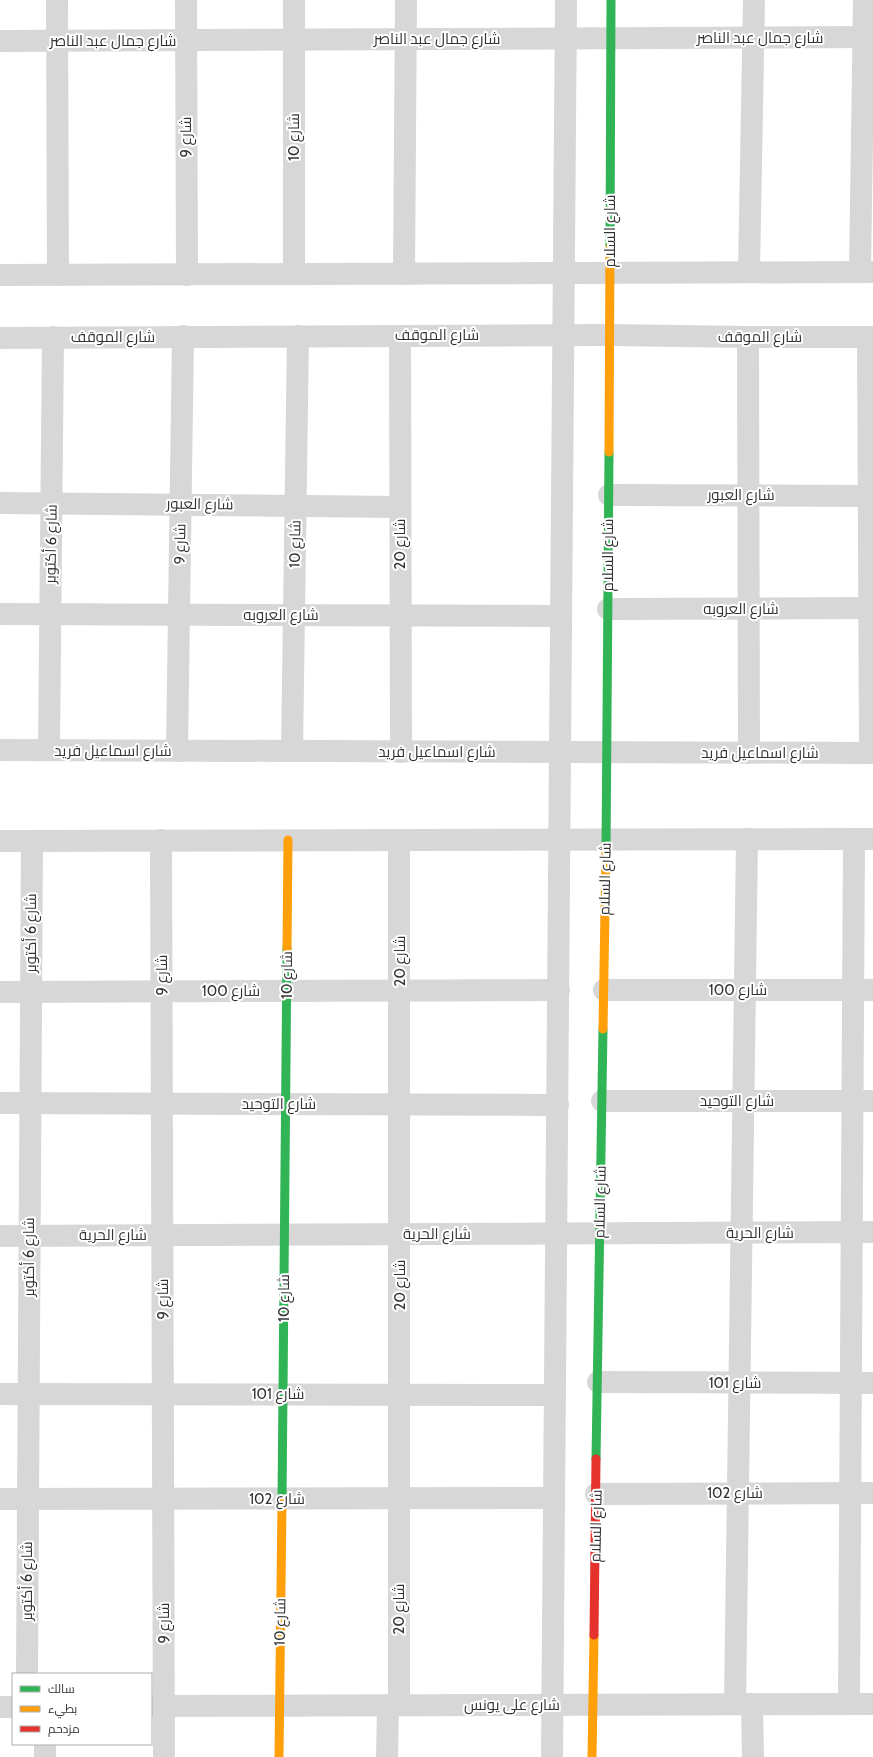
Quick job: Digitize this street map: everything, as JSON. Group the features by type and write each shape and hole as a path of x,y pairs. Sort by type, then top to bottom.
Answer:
{"street":[{"path":"57,0 58,275"},
{"name":"شارع 9","path":"186,0 187,275"},
{"name":"شارع 10","path":"294,0 294,274"},
{"path":"404,274 406,0"},
{"path":"552,1757 566,0"},
{"name":"شارع السلام","path":"592,1757 607,752 611,0"},
{"path":"748,272 754,0"},
{"path":"0,275 867,272 868,37 864,0"},
{"name":"شارع جمال عبد الناصر","path":"0,42 868,37"},
{"name":"شارع الموقف","path":"0,338 564,335 871,337"},
{"name":"شارع 9","path":"178,751 183,336"},
{"name":"شارع 10","path":"292,751 298,336"},
{"name":"شارع 20","path":"400,336 401,752"},
{"name":"شارع 6 أكتوبر","path":"49,750 53,337"},
{"path":"748,337 749,753"},
{"path":"871,337 872,753"},
{"name":"شارع العبور","path":"609,495 871,496"},
{"name":"شارع العبور","path":"0,503 400,507"},
{"name":"شارع العروبه","path":"608,609 871,608"},
{"name":"شارع العروبه","path":"0,614 561,616"},
{"name":"شارع اسماعيل فريد","path":"0,750 872,753"},
{"path":"747,839 738,1493 743,1704 753,1757"},
{"path":"0,841 863,839 863,1101 851,1232 862,1383 851,1493 849,1704"},
{"name":"شارع 6 أكتوبر","path":"27,1673 29,1394 28,1236 32,840"},
{"name":"شارع 9","path":"161,840 163,1499 157,1706 164,1757"},
{"name":"شارع 10","path":"279,1757 288,840"},
{"name":"شارع 20","path":"388,1757 394,1705 400,1498 399,840"},
{"name":"شارع 100","path":"0,992 558,990"},
{"name":"شارع 100","path":"604,990 863,990"},
{"name":"شارع التوحيد","path":"602,1101 863,1101"},
{"name":"شارع التوحيد","path":"0,1103 558,1105"},
{"name":"شارع الحرية","path":"0,1236 873,1232"},
{"name":"شارع 101","path":"598,1382 862,1383"},
{"name":"شارع 101","path":"0,1394 555,1395"},
{"name":"شارع 102","path":"596,1494 873,1493"},
{"name":"شارع 102","path":"0,1499 554,1498"},
{"name":"شارع على يونس","path":"157,1706 873,1704"},
{"path":"0,1707 12,1707"},
{"path":"44,1745 44,1757"}],"traffic: fast":[{"path":"610,248 611,0"},
{"path":"606,851 609,452"},
{"path":"282,1502 287,948"},
{"path":"596,1459 603,1029"}],"traffic: slow":[{"path":"609,452 610,248"},
{"path":"287,948 288,840"},
{"path":"603,1029 606,851"},
{"path":"279,1757 282,1502"},
{"path":"592,1757 594,1635"}],"traffic: jam":[{"path":"594,1635 596,1459"}]}
